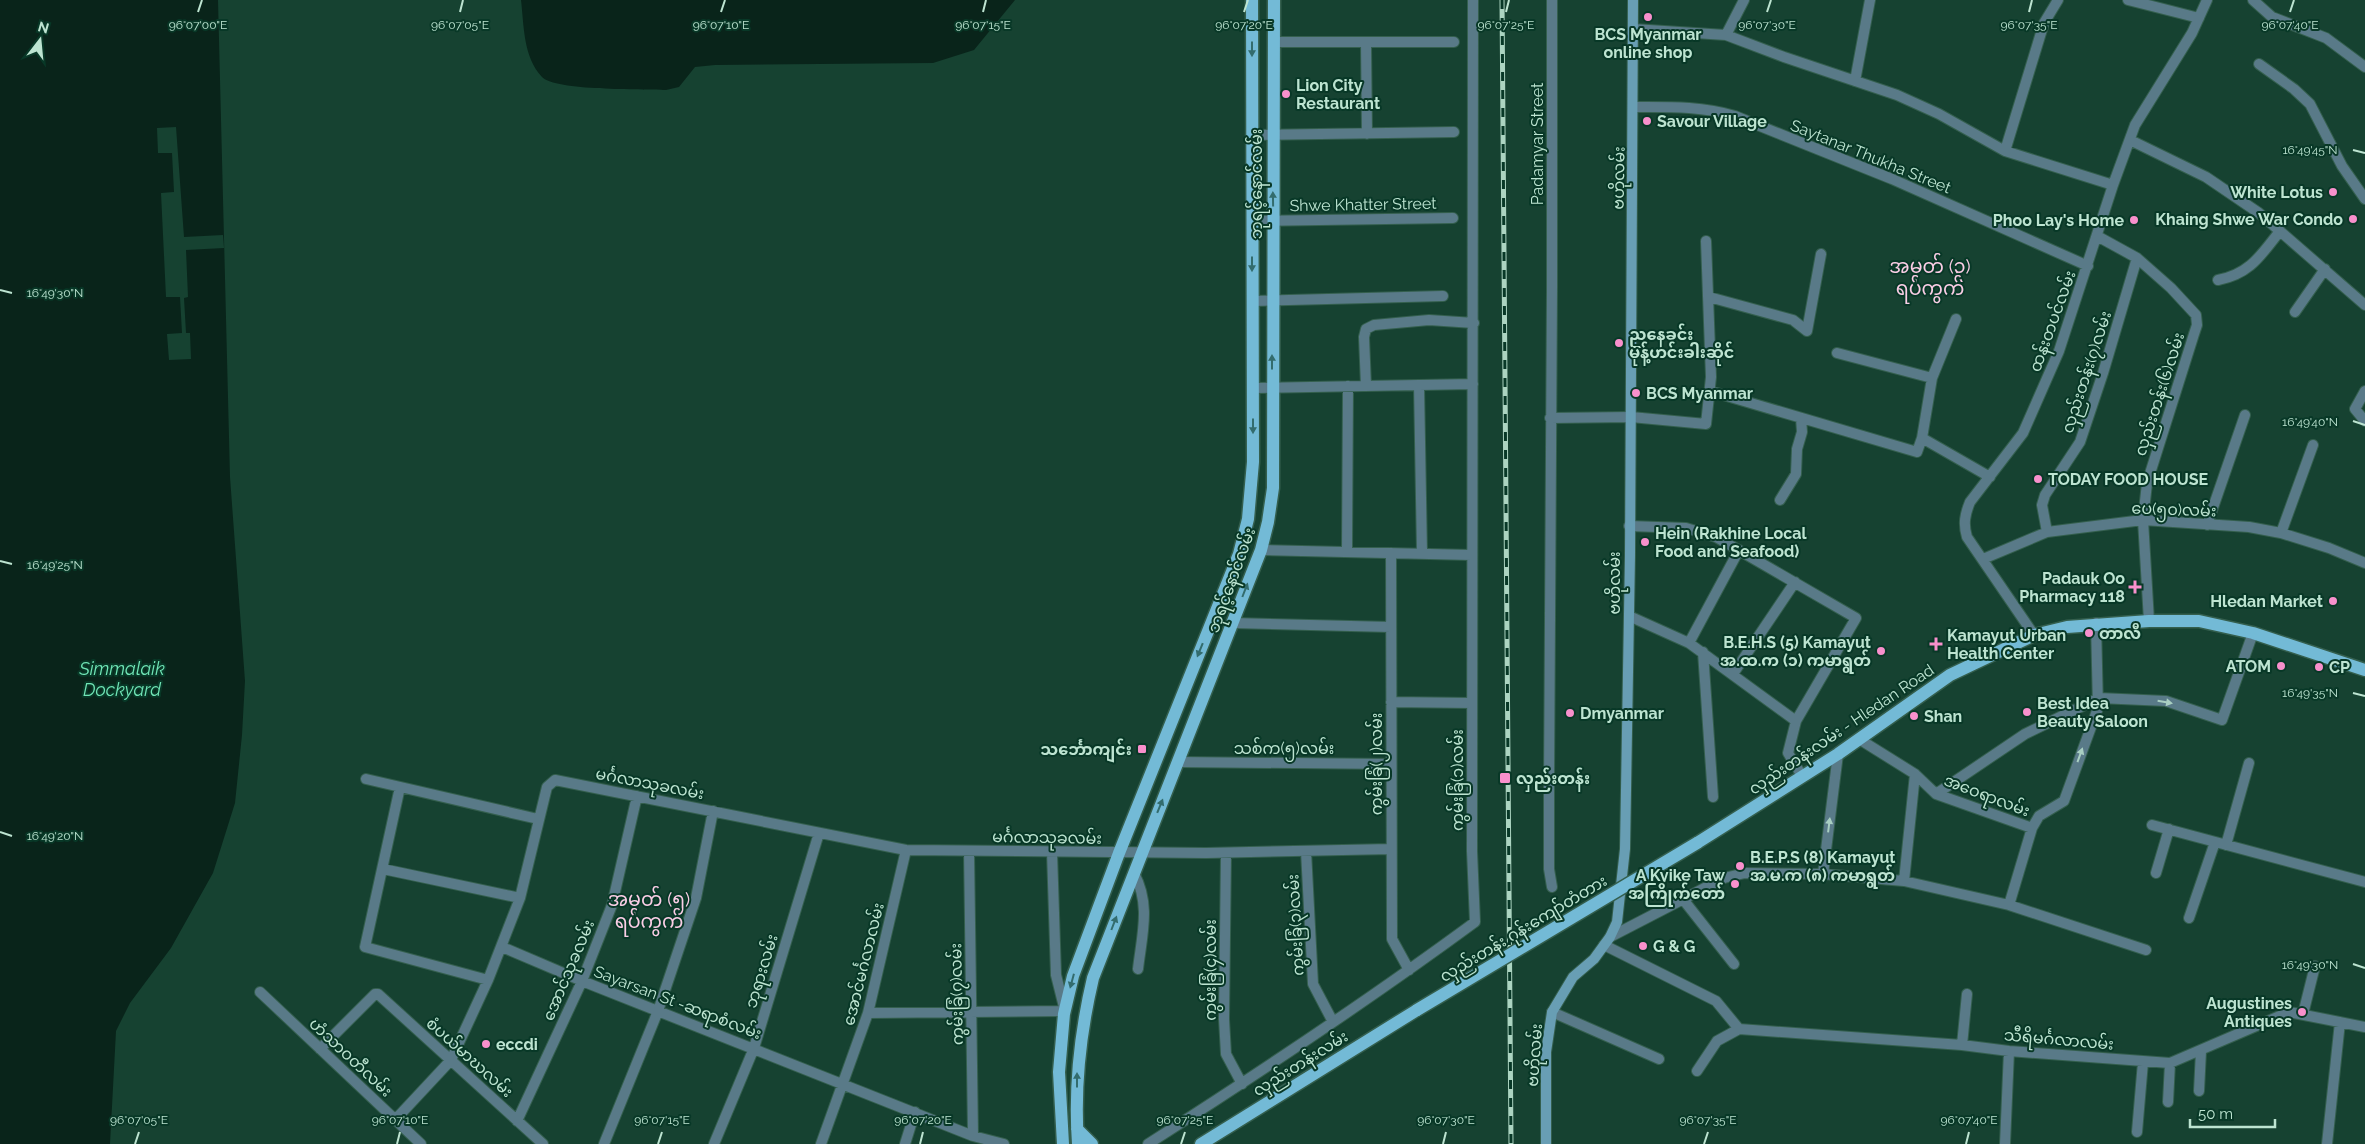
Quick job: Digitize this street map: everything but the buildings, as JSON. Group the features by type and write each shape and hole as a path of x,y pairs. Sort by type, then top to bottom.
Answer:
{"main road":[{"name":"ဘုရင့်နောင်လမ်း","path":"1063,1144 1060,1072 1065,1010 1073,976 1119,853 1239,554 1248,519 1253,462 1252,0"},
{"name":"ဘုရင့်နောင်လမ်း","path":"1078,1144 1077,1068 1092,978 1261,550 1268,522 1273,488 1272,135 1274,0"},
{"name":"ဗဟိုလမ်း","path":"1546,1144 1546,1052 1552,1012 1573,977 1594,958 1607,941 1617,922 1625,849 1634,107 1633,0"},
{"path":"1217,608 1234,619"},
{"path":"2034,635 2067,627 2096,623 2199,621 2253,633 2365,670"},
{"name":"လှည်းတန်းလမ်း - Hledan Road","path":"1697,843 1838,754 1950,675 2034,635"},
{"path":"1185,688 1204,696"},
{"path":"1154,765 1176,768"},
{"name":"လှည်းတန်း ဂုန်းကျော်တံတား","path":"1417,1010 1697,843"},
{"name":"လှည်းတန်းလမ်း","path":"1201,1144 1417,1010"},
{"path":"1077,1129 1092,1144"}],"street":[{"name":"ကွမ်းခြံ(၁)လမ်း","path":"1409,970 1475,922 1472,851 1473,0"},
{"name":"Padamyar Street","path":"1552,0 1549,859 1552,887"},
{"path":"1726,35 1744,0"},
{"path":"1854,81 1870,0"},
{"path":"2005,151 2044,23 2057,0"},
{"path":"2128,0 2199,18"},
{"name":"ထန်းတပင်လမ်း","path":"2034,635 1967,536 1964,522 1970,502 2023,433 2059,351 2113,184 2136,125 2192,33 2207,0"},
{"path":"2253,0 2272,17 2326,38 2365,67"},
{"path":"1633,29 1726,35 1897,95 1939,114 2005,151 2113,184"},
{"path":"1273,42 1454,42"},
{"path":"1366,43 1368,134"},
{"path":"2259,64 2294,88 2310,104 2342,166 2365,199"},
{"name":"Saytanar Thukha Street","path":"1634,107 1682,106 1714,110 1735,116 1892,179 2088,266"},
{"path":"1252,135 1454,132"},
{"path":"2130,140 2206,178 2259,213 2364,304"},
{"name":"Shwe Khatter Street","path":"1252,221 1453,218"},
{"path":"2218,280 2239,275 2252,266 2280,231"},
{"path":"2097,236 2137,258"},
{"path":"1550,418 1631,417 1706,424 1712,377 1706,241"},
{"path":"1708,297 1793,320 1807,331 1821,254"},
{"name":"လှည်းတန်း(၇)လမ်း","path":"2046,532 2042,506 2045,495 2080,442 2137,258"},
{"name":"လှည်းတန်း(၆)လမ်း","path":"2137,258 2171,288 2196,315 2197,325 2147,483 2143,520 2149,621"},
{"path":"2295,312 2325,269"},
{"path":"1253,301 1443,296"},
{"path":"1710,391 1917,452 1922,438 1932,378 1956,319"},
{"path":"1366,386 1364,338 1366,329 1374,325 1429,320 1474,323"},
{"path":"1837,352 1932,378"},
{"path":"1252,388 1473,384"},
{"path":"1419,385 1422,554"},
{"path":"1348,386 1348,552"},
{"path":"2365,391 2354,409 2365,421"},
{"path":"2207,525 2245,415"},
{"path":"1780,500 1796,474 1797,449 1802,432 1802,418"},
{"path":"1922,438 1990,476"},
{"path":"2281,533 2313,445"},
{"name":"ပေ(၅၀)လမ်း","path":"1983,559 2046,532 2143,520 2249,527 2281,533 2328,548 2365,564"},
{"path":"1629,526 1686,528 1716,537 1857,620 1796,721 1788,753 1802,776"},
{"path":"1261,550 1472,556"},
{"path":"1690,643 1739,550"},
{"name":"ကွမ်းခြံ(၂)လမ်း","path":"1391,553 1392,939 1409,970"},
{"path":"1734,674 1795,582"},
{"path":"1629,616 1690,643 1796,721"},
{"path":"1234,619 1391,627"},
{"path":"2009,905 2032,828 2039,816 2064,801 2098,708 2096,623"},
{"path":"1936,794 2024,734 2099,698 2166,701 2222,720 2253,633"},
{"path":"1703,652 1714,797"},
{"path":"1391,702 1472,703"},
{"name":"အဝေရာလမ်း","path":"1858,739 1915,774 1936,794 2032,828"},
{"path":"1823,874 1838,754"},
{"path":"2226,845 2249,763"},
{"name":"သစ်က(၅)လမ်း","path":"1176,768 1391,764"},
{"path":"1904,881 1915,774"},
{"path":"366,779 538,819"},
{"name":"မင်္ဂလာသုခလမ်း","path":"395,1120 451,1060 488,980 520,898 547,787 555,780 906,850 1226,853 1391,849"},
{"path":"400,787 383,869 364,944 367,949 488,980"},
{"name":"အောင်သုခလမ်း","path":"517,1121 582,981 612,905 637,796"},
{"path":"604,1144 658,1011 696,898 713,811"},
{"path":"2152,825 2365,882"},
{"path":"2156,873 2169,829"},
{"name":"ဘုရားလမ်း","path":"714,1144 754,1048 819,833"},
{"path":"2189,918 2215,842"},
{"name":"အောင်မင်္ဂလာလမ်း","path":"822,1144 868,1013 906,850"},
{"name":"ကွမ်းခြံ(၇)လမ်း","path":"969,851 973,1136"},
{"name":"ကွမ်းခြံ(၃)လမ်း","path":"1306,851 1313,984 1333,1022"},
{"path":"868,1013 1065,1010 1056,975 1052,852"},
{"name":"ကွမ်းခြံ(၄)လမ်း","path":"1226,853 1224,1019 1226,1054 1242,1084"},
{"path":"383,869 520,898"},
{"path":"1134,873 1142,889 1145,915 1138,969"},
{"path":"1607,941 1682,898 1724,878 1745,873 1823,874 1904,881 2009,905 2146,950"},
{"path":"1682,898 1734,964"},
{"path":"1607,941 1716,1001 1739,1029 1717,1041 1697,1071"},
{"name":"Sayarsan St -ဆရာစံလမ်း","path":"502,946 582,981 987,1142 1004,1144"},
{"path":"2303,1014 2315,966"},
{"path":"1148,1144 1242,1084 1409,970"},
{"name":"ဟံသာဝတီလမ်း","path":"260,992 421,1144"},
{"name":"စံပယ်မာဃလမ်း","path":"320,1049 376,993 543,1144"},
{"path":"1962,1045 1967,994"},
{"path":"1552,1012 1659,1059"},
{"name":"သီရိမင်္ဂလာလမ်း","path":"1739,1029 1962,1045 2009,1051 2170,1063 2202,1051 2285,1013 2303,1014 2365,1027"},
{"path":"2327,1144 2340,1022"},
{"path":"2005,1144 2009,1051"},
{"path":"2199,1091 2202,1051"},
{"path":"2137,1132 2143,1062"},
{"path":"2168,1102 2170,1063"},
{"path":"905,1144 915,1112"}],"water":[{"name":"Simmalaik Dockyard","path":"0,0 218,0 230,477 245,681 242,735 235,803 213,873 171,948 130,1003 116,1031 110,1144 0,1144"},
{"path":"521,0 1015,0 974,50 933,63 715,65 695,67 679,87 666,90 581,87 550,82 542,77 531,60 524,30"}],"pier":[{"path":"176,127 184,237 223,235 224,248 186,250 188,297 184,298 186,333 190,333 191,359 169,360 167,334 182,333 180,297 166,297 161,193 174,192 172,153 158,153 157,128"}],"railway":[{"path":"1502,0 1511,1144"}],"place":[{"name":"BCS Myanmar online shop","path":"1648,17"},
{"name":"Lion City Restaurant","path":"1286,94"},
{"name":"Savour Village","path":"1647,121"},
{"name":"White Lotus","path":"2333,192"},
{"name":"Khaing Shwe War Condo","path":"2353,219"},
{"name":"Phoo Lay's Home","path":"2134,220"},
{"name":"ညနေခင်း မုန့်ဟင်းခါးဆိုင်","path":"1619,343"},
{"name":"BCS Myanmar","path":"1636,393"},
{"name":"TODAY FOOD HOUSE","path":"2038,479"},
{"name":"Hein (Rakhine Local Food and Seafood)","path":"1645,542"},
{"name":"Padauk Oo Pharmacy 118","path":"2135,587"},
{"name":"Hledan Market","path":"2333,601"},
{"name":"တာလီ","path":"2089,633"},
{"name":"Kamayut Urban Health Center","path":"1936,644"},
{"name":"B.E.H.S (5) Kamayut အ.ထ.က (၁) ကမာရွတ်","path":"1881,651"},
{"name":"ATOM","path":"2281,666"},
{"name":"CP","path":"2319,667"},
{"name":"Best Idea Beauty Saloon","path":"2027,712"},
{"name":"Dmyanmar","path":"1570,713"},
{"name":"Shan","path":"1914,716"},
{"name":"သင်္ဘောကျင်း","path":"1142,749"},
{"name":"လှည်းတန်း","path":"1505,778"},
{"name":"B.E.P.S (8) Kamayut အ.မ.က (၈) ကမာရွတ်","path":"1740,866"},
{"name":"A Kyike Taw အကြိုက်တော်","path":"1735,884"},
{"name":"G & G","path":"1643,946"},
{"name":"Augustines Antiques","path":"2302,1012"},
{"name":"eccdi","path":"486,1044"}],"district":[{"name":"အမှတ် (၃) ရပ်ကွက်","path":"1930,277"},
{"name":"အမှတ် (၅) ရပ်ကွက်","path":"649,910"}]}
